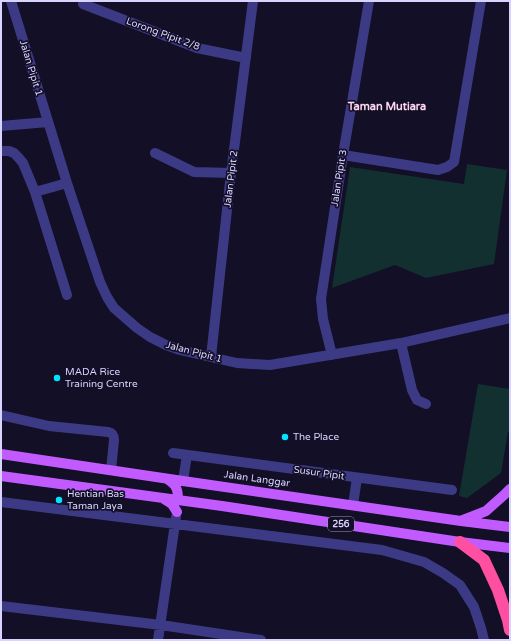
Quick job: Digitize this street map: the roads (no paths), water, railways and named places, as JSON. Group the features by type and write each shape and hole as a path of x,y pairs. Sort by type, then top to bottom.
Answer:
{"highway":[{"path":"460,542 484,560 498,590 510,630"}],"main road":[{"name":"Jalan Langgar","path":"1,454 510,527"},
{"name":"256","path":"1,476 222,506 460,542 510,548"},
{"path":"167,479 177,488 178,500"},
{"path":"462,521 486,511 510,489"},
{"path":"164,498 172,504 177,512"}],"street":[{"name":"Jalan Pipit 1","path":"11,1 67,183 100,282 114,308 150,337 180,350 237,363 270,365 401,343 510,318"},
{"name":"Jalan Pipit 2","path":"212,357 231,173 253,1"},
{"name":"Jalan Pipit 3","path":"332,355 323,318 321,299 368,1"},
{"path":"343,154 438,170 447,167 454,162 481,1"},
{"name":"Lorong Pipit 2/8","path":"83,4 196,48 246,58"},
{"path":"1,126 48,122"},
{"path":"1,151 9,151 14,153 23,163 35,192 67,295"},
{"path":"155,153 194,172 231,173"},
{"path":"35,192 67,183"},
{"path":"401,343 412,390 417,400 426,404"},
{"path":"1,416 49,426 112,433 114,435 114,440 111,470"},
{"name":"Susur Pipit","path":"173,453 452,490"},
{"path":"183,481 187,455"},
{"path":"353,505 357,478"},
{"path":"158,640 176,524 178,500"},
{"path":"1,502 382,550 424,562 460,585 474,606 484,640"},
{"path":"1,606 160,625 261,640"}],"place":[{"name":"MADA Rice Training Centre","path":"57,378"},
{"name":"The Place","path":"285,437"},
{"name":"Hentian Bas Taman Jaya","path":"59,500"}],"district":[{"name":"Taman Mutiara","path":"387,106"}]}
